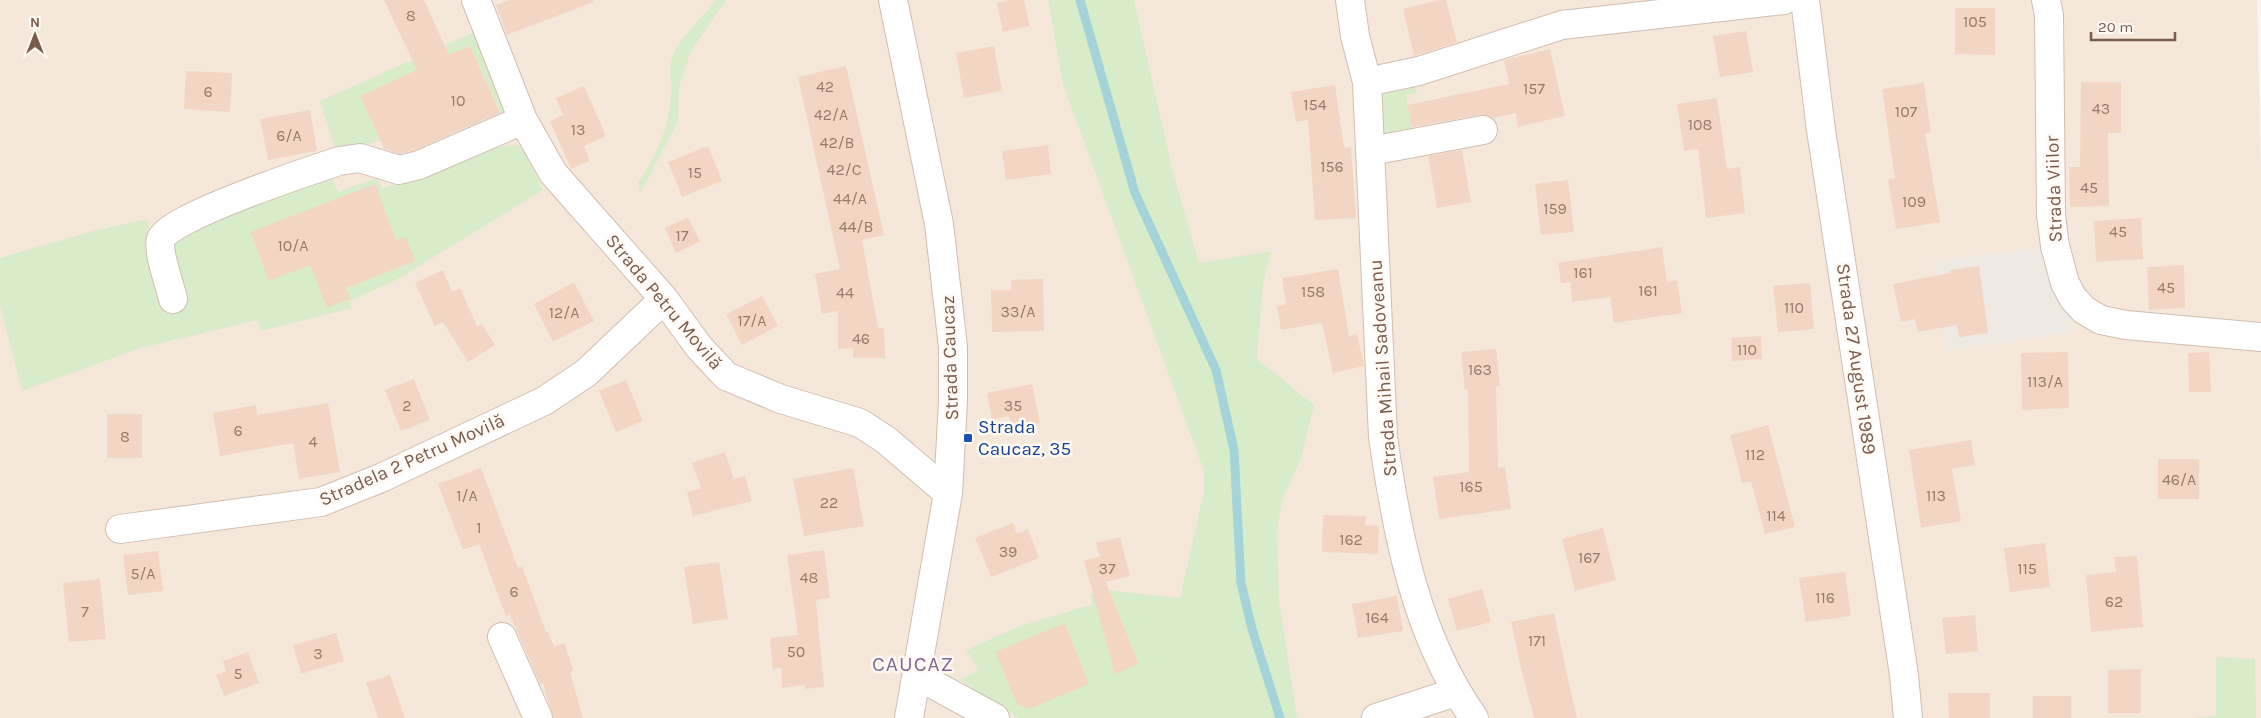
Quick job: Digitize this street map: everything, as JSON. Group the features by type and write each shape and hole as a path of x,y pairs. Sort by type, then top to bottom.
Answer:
{"street":[{"name":"Strada Petru Movilă","path":"476,0 523,120 553,173 664,299 699,347 726,376 781,399 860,423 886,440 948,493"},
{"name":"Strada Caucaz","path":"893,0 939,224 953,347 953,402 948,493 918,676 909,718"},
{"name":"Strada Mihail Sadoveanu","path":"1350,0 1355,36 1368,82 1384,437 1390,483 1407,570 1428,633 1456,692 1474,718"},
{"path":"1368,82 1419,70 1562,25 1784,0"},
{"name":"Strada 27 August 1989","path":"1805,0 1821,130 1904,675 1908,718"},
{"name":"Strada Viilor","path":"2046,0 2049,24 2051,215 2054,246 2065,283 2073,298 2084,310 2102,320 2261,337"},
{"path":"173,299 161,250 161,239 166,231 216,205 339,161 360,158 400,170 419,165 523,120"},
{"path":"1371,151 1483,130"},
{"name":"Stradela 2 Petru Movilă","path":"120,529 321,502 381,478 544,401 586,373 664,299"},
{"path":"502,637 538,718"},
{"path":"918,676 995,718"},
{"path":"1376,718 1411,709 1456,692"}],"shaded area":[{"path":"0,0 2257,0 2261,173 2261,718 0,718"},
{"path":"2041,248 2069,311 2073,332 1946,351 1934,261"}],"green space":[{"path":"716,0 726,0 691,51 679,87 678,121 640,194 638,182 657,151 668,116 671,89 670,66 674,54 690,30"},
{"path":"1048,0 1134,0 1173,173 1199,263 1271,251 1263,284 1257,359 1314,405 1301,458 1282,500 1277,530 1279,600 1297,718 1018,718 960,680 978,670 966,650 1020,626 1093,604 1090,595 1105,590 1180,598 1204,491 1204,471 1063,84"},
{"path":"479,30 509,110 501,114 470,46 430,64 442,91 398,79 360,96 380,140 337,155 320,101"},
{"path":"1414,81 1417,93 1406,95 1413,134 1384,138 1379,89"},
{"path":"518,145 524,150 543,190 398,279 350,301 351,308 261,331 257,320 141,348 22,391 0,306 0,258 89,232 147,219 169,305 171,245 205,219 329,172 338,192 377,178 382,189 488,148"},
{"path":"2216,657 2255,659 2256,718 2192,718 2216,716"}],"building":[{"path":"384,0 424,0 449,55 470,46 500,113 414,150 399,154 384,149 360,96 417,70"},
{"path":"509,0 593,0 594,2 507,35 496,5"},
{"path":"1009,0 1024,0 1030,26 1003,32 997,3"},
{"path":"1446,0 1457,42 1414,56 1403,9"},
{"path":"1955,8 1995,8 1995,55 1955,54"},
{"path":"1746,31 1753,72 1720,77 1713,36"},
{"path":"994,46 1002,91 964,98 956,53"},
{"path":"1550,49 1565,116 1518,127 1516,113 1493,118 1480,115 1412,127 1407,105 1509,84 1504,60"},
{"path":"846,66 884,235 862,240 878,328 884,328 885,358 853,358 853,348 838,349 838,311 822,314 815,274 840,269 798,77"},
{"path":"186,71 232,73 230,112 184,109"},
{"path":"2081,82 2121,82 2121,133 2108,133 2109,206 2070,207 2069,167 2080,167"},
{"path":"1924,83 1931,133 1925,133 1940,222 1896,229 1888,179 1895,178 1882,89"},
{"path":"1335,85 1344,148 1351,147 1356,218 1315,220 1308,120 1296,122 1291,92"},
{"path":"584,86 606,136 584,146 590,161 571,169 550,121 563,115 556,98"},
{"path":"1717,98 1727,169 1740,167 1745,213 1706,218 1698,149 1684,151 1677,104"},
{"path":"310,110 317,151 268,160 260,119"},
{"path":"1048,145 1051,174 1006,180 1002,151"},
{"path":"708,146 722,181 682,197 668,162"},
{"path":"1462,150 1471,202 1437,208 1428,156"},
{"path":"1568,180 1574,232 1541,235 1535,184"},
{"path":"375,184 396,240 406,237 415,261 346,288 350,299 327,308 310,265 269,281 250,232"},
{"path":"688,217 700,242 676,253 665,228"},
{"path":"2141,218 2143,259 2096,262 2094,221"},
{"path":"1662,247 1667,282 1677,280 1682,313 1614,323 1610,297 1572,302 1570,282 1561,283 1558,263"},
{"path":"2184,265 2185,308 2149,310 2147,267"},
{"path":"1979,266 1988,333 1959,337 1957,325 1918,332 1915,319 1901,322 1893,284 1950,273 1950,270"},
{"path":"1338,269 1349,336 1357,334 1364,366 1333,373 1322,323 1281,330 1277,306 1286,304 1282,278"},
{"path":"443,270 452,292 460,288 477,326 482,324 495,345 468,362 443,322 435,326 415,283"},
{"path":"1043,279 1044,331 992,332 991,290 1011,290 1011,280"},
{"path":"574,282 594,321 553,342 534,304"},
{"path":"1810,283 1814,329 1778,332 1773,286"},
{"path":"762,296 778,326 742,345 726,314"},
{"path":"1761,336 1762,359 1732,361 1731,338"},
{"path":"1496,349 1500,386 1496,386 1498,468 1505,467 1511,509 1439,519 1433,477 1469,472 1468,389 1465,390 1461,352"},
{"path":"2068,352 2069,408 2022,410 2021,353"},
{"path":"2209,352 2211,392 2189,392 2188,353"},
{"path":"414,379 430,420 401,431 385,390"},
{"path":"626,380 643,421 616,432 599,391"},
{"path":"1032,384 1040,423 1011,428 1009,416 992,420 987,393"},
{"path":"328,403 340,472 299,479 293,443 220,456 213,413 256,405 257,415"},
{"path":"107,414 142,414 142,458 107,458"},
{"path":"1768,425 1795,527 1765,534 1751,481 1742,483 1730,435"},
{"path":"1971,440 1975,465 1952,469 1961,521 1921,528 1909,450"},
{"path":"725,452 734,479 745,476 752,501 693,516 687,492 701,488 692,463"},
{"path":"2158,459 2199,459 2199,499 2158,499"},
{"path":"481,468 518,568 522,566 546,632 548,631 554,647 564,643 574,671 570,672 583,718 553,718 543,683 540,684 510,615 506,616 479,544 463,550 438,484"},
{"path":"853,468 864,526 804,536 793,479"},
{"path":"1323,515 1366,516 1365,525 1379,526 1378,554 1322,552"},
{"path":"1013,523 1017,534 1028,529 1039,558 991,577 975,538"},
{"path":"1603,528 1616,580 1575,591 1562,539"},
{"path":"1120,537 1130,576 1106,582 1139,664 1115,674 1084,561 1100,556 1096,543"},
{"path":"2045,543 2050,587 2010,592 2004,548"},
{"path":"824,550 830,598 816,600 824,687 805,689 805,685 782,688 781,668 773,669 770,638 798,635 787,555"},
{"path":"158,551 163,591 128,595 123,555"},
{"path":"2137,556 2143,627 2091,632 2086,575 2116,572 2114,557"},
{"path":"719,562 728,619 693,624 684,567"},
{"path":"1845,572 1851,616 1806,622 1799,578"},
{"path":"100,579 106,639 69,642 63,583"},
{"path":"1482,589 1491,622 1457,631 1448,599"},
{"path":"1397,596 1403,631 1358,638 1352,604"},
{"path":"1554,613 1577,718 1534,718 1521,668 1511,622"},
{"path":"1975,615 1978,651 1946,654 1942,618"},
{"path":"1065,623 1089,684 1029,709 1017,704 995,652"},
{"path":"336,633 344,661 301,674 293,645"},
{"path":"248,652 259,683 224,696 216,675 226,671 223,661"},
{"path":"2141,669 2141,713 2108,713 2108,670"},
{"path":"390,675 405,718 378,718 366,683"},
{"path":"1948,693 1990,693 1990,718 1949,718"},
{"path":"2033,696 2071,696 2071,718 2033,718"}],"waterway":[{"path":"1080,0 1135,193 1216,370 1234,450 1241,583 1252,629 1280,718"}],"place":[{"name":"Strada Caucaz, 35","path":"968,438"}],"district":[{"name":"CAUCAZ","path":"913,664"}]}
